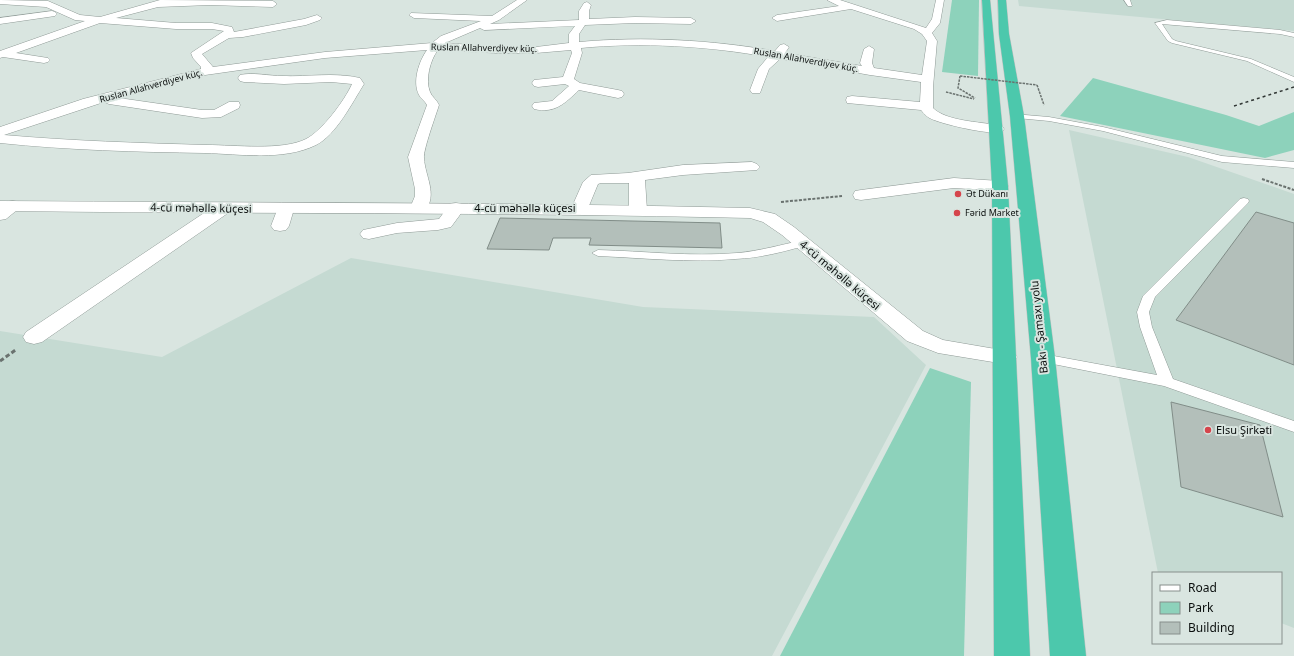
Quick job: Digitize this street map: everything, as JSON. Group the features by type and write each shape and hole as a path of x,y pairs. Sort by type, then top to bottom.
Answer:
{"highway":[{"path":"986,0 987,33 997,129 1000,186 1012,656"},
{"name":"Bakı - Şamaxı yolu","path":"1002,0 1004,34 1017,116 1043,358 1068,656"}],"street":[{"path":"1,55 102,19 168,0"},
{"path":"419,208 423,196 423,189 416,157 433,105 432,101 424,94 423,73 426,59 435,46 445,38 496,18 523,0"},
{"path":"831,0 900,21 926,32 932,41 926,107"},
{"path":"926,32 935,26 940,0"},
{"path":"0,1 45,4 67,12 76,18 176,26 224,28 229,31 227,35"},
{"path":"0,12 63,1"},
{"path":"131,2 148,7"},
{"path":"158,4 202,2 273,4"},
{"path":"539,106 556,104 572,83 577,52 573,40 574,34 582,22 587,5"},
{"path":"791,5 813,15"},
{"path":"777,18 813,15 855,7"},
{"path":"441,15 454,9"},
{"path":"0,22 22,17 67,12"},
{"path":"414,15 496,18"},
{"path":"207,71 207,66 196,53 227,35 243,34 269,28 320,20"},
{"path":"477,26 497,27 647,20 691,21"},
{"path":"52,31 68,31"},
{"name":"Ruslan Allahverdiyev küç.","path":"0,132 102,98 207,71 331,55 435,46 519,50 575,46 604,42 643,42 752,46 778,56 927,83"},
{"path":"756,90 763,70 770,61 778,56 784,48 785,42"},
{"path":"869,49 866,63 870,72"},
{"path":"1,55 44,60"},
{"path":"0,139 111,147 242,150 296,147 311,142 317,138 342,110 358,84 356,81 346,79 284,80 257,78 141,88"},
{"path":"538,83 572,83 618,94"},
{"path":"102,98 202,114 216,114 234,105"},
{"path":"852,100 926,107 934,115 944,119 997,129"},
{"path":"580,209 592,182 597,178 637,177 683,170 752,167"},
{"path":"637,177 638,210"},
{"path":"861,195 954,183 1000,186"},
{"name":"4-cü məhəllə küçesi","path":"4,209 222,209 283,218 419,208 638,210 760,214 775,221 915,336 938,346 1004,357"},
{"path":"369,234 397,228 438,225 445,223 456,208"},
{"path":"34,337 222,209"}],"lane":[{"path":"1127,0 1130,6"},
{"path":"1294,35 1280,32 1167,22 1158,23 1170,40 1174,42 1241,58 1294,80"},
{"path":"1017,116 1056,120 1103,129 1222,159 1294,165"},
{"path":"1167,382 1146,327 1144,312 1149,296 1244,201"},
{"path":"598,253 708,257 737,256 776,250 802,243"},
{"path":"1043,358 1167,382 1294,427"}],"path":[{"path":"958,88 960,76 1037,85 1040,95"},
{"path":"927,83 978,100"},
{"path":"760,214 770,206 777,203 861,195"}],"shaded area":[{"path":"1018,0 1294,0 1294,31 1019,6"},
{"path":"1069,130 1188,157 1294,194 1294,628 1282,623 1282,572 1158,572"},
{"path":"351,258 643,307 874,317 926,365 772,656 0,656 0,331 162,357"}],"green space":[{"path":"952,0 979,0 978,76 942,72"},
{"path":"1093,78 1226,115 1259,126 1294,112 1294,150 1265,158 1060,116"},
{"path":"930,368 971,382 964,656 780,656"}],"building":[{"path":"1256,212 1294,223 1294,365 1176,320"},
{"path":"500,218 720,223 722,248 589,245 591,238 553,238 549,250 487,249"},
{"path":"1171,402 1260,425 1283,517 1181,487"}],"railway":[{"path":"1234,106 1294,87"}],"place":[{"name":"Ət Dükanı","path":"958,194"},
{"name":"Fərid Market","path":"957,213"},
{"name":"Elsu Şirkəti","path":"1208,430"}]}
